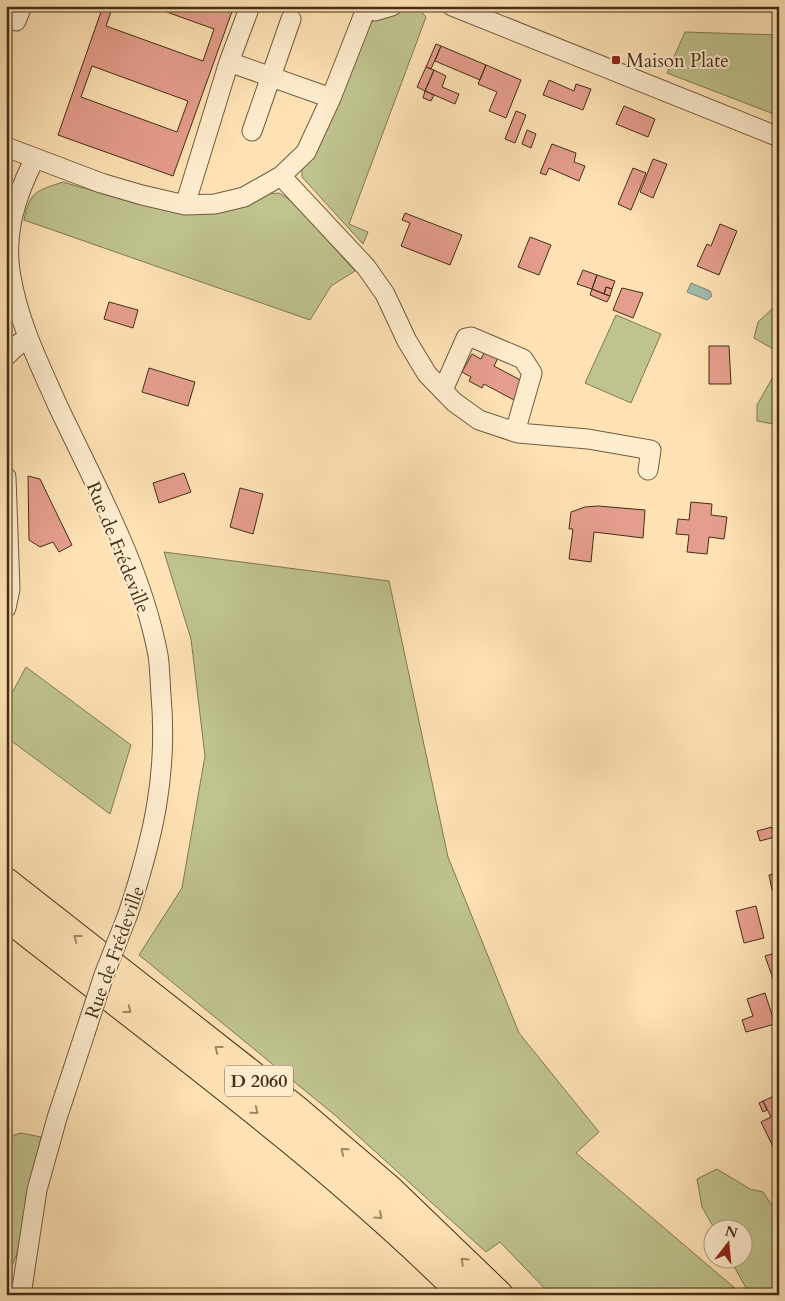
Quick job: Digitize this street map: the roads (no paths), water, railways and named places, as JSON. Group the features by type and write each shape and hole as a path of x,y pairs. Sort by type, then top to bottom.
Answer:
{"highway":[{"name":"D 2060","path":"6,882 294,1108 390,1191 499,1295"},
{"name":"D 2060","path":"6,916 179,1049 314,1158 464,1295"}],"street":[{"path":"185,205 229,62 250,6"},
{"path":"6,147 126,190 185,205 215,204 244,198 281,176 306,152 331,98 364,8 384,10 392,6"},
{"path":"452,6 779,137"},
{"path":"252,131 291,19"},
{"path":"229,62 331,98"},
{"name":"Rue de Frédeville","path":"21,1295 37,1190 57,1118 104,975 128,914 146,860 159,804 164,741 158,656 146,607 130,561 27,340 10,276 9,239 13,210 35,158"},
{"path":"281,176 366,267 385,294 407,341 427,374 479,420 515,432 588,439 651,450 648,470"},
{"path":"443,390 466,338 472,337 523,358 532,373 515,432"},
{"path":"6,356 20,343 27,340"},
{"path":"6,477 10,589 6,608"}],"place":[{"name":"Maison Plate","path":"616,60"}]}
